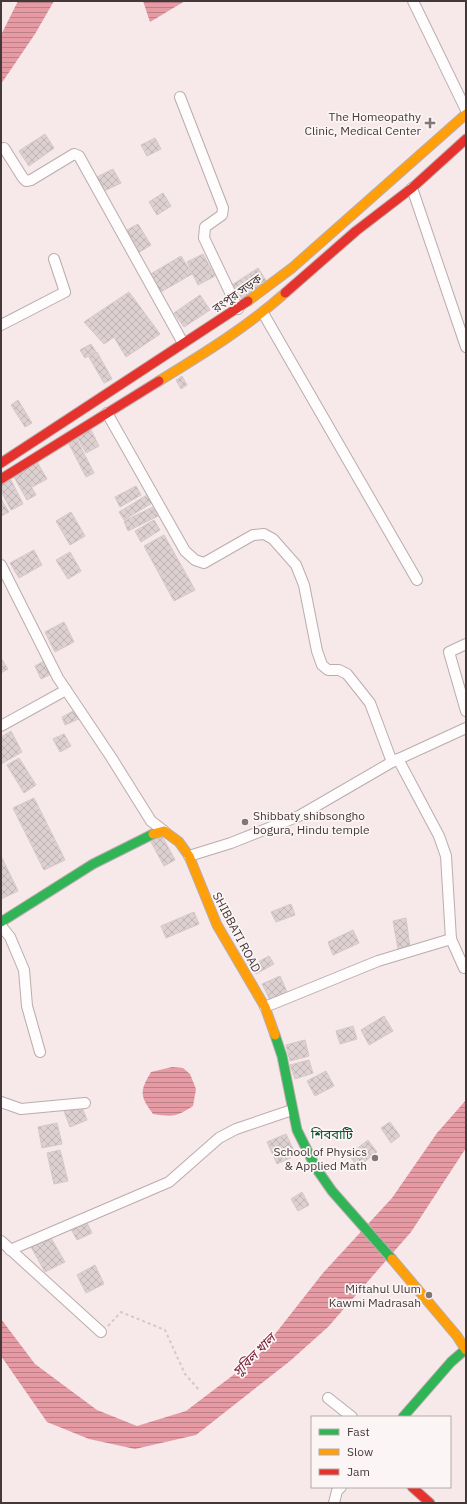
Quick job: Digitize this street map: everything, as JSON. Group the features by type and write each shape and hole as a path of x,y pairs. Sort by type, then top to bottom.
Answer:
{"main road":[{"name":"রংপুর সড়ক","path":"1,463 183,343 238,309 309,253 466,114"},
{"path":"1,479 215,346 264,313 356,231 412,188 466,139"},
{"path":"1,922 93,864 151,834 164,831"},
{"name":"SHIBBATI ROAD","path":"164,831 179,842 189,856 200,888 217,925 265,1007 282,1056 297,1130 316,1168 332,1191 403,1272 457,1336 466,1349"},
{"path":"404,1416 451,1362 466,1349"},
{"path":"413,1488 430,1503"}],"street":[{"path":"413,1 466,110"},
{"path":"180,97 223,208 222,215 205,227 204,238 238,309"},
{"path":"4,148 26,181 31,180 74,154 80,156 183,343"},
{"path":"412,188 466,347"},
{"path":"1,325 65,292 54,259"},
{"path":"264,313 417,580"},
{"path":"107,412 186,551 195,560 204,562 253,535 264,534 273,539 296,565 304,585 317,651 322,665 328,670 339,670 347,674 370,703 395,761 439,836 446,856 451,939 464,968"},
{"path":"1,565 58,678 111,757 151,821 164,831"},
{"path":"466,644 449,652 466,711"},
{"path":"1,726 66,690"},
{"path":"189,856 231,843 299,816 395,761 466,728"},
{"path":"1,926 10,937 24,970 27,1006 40,1052"},
{"path":"265,1007 378,961 451,939"},
{"path":"1,1102 21,1109 86,1103"},
{"path":"10,1250 169,1182 219,1138 236,1129 292,1110"},
{"path":"1,1241 101,1332"},
{"path":"328,1398 351,1416"},
{"path":"334,1503 337,1491 340,1488"}],"path":[{"path":"101,1332 121,1312 165,1330 185,1374 200,1391"}],"shaded area":[{"path":"18,1 54,1 35,34 1,84 1,35"},
{"path":"143,1 185,1 150,22"},
{"path":"172,1067 183,1068 190,1074 196,1089 193,1106 174,1115 165,1116 153,1114 143,1097 143,1089 145,1084 151,1072"},
{"path":"466,1100 466,1148 411,1232 328,1327 290,1361 196,1435 135,1449 89,1439 47,1422 1,1356 1,1319 35,1364 97,1410 137,1426 186,1411 257,1357 323,1273 392,1198 437,1133"}],"building":[{"path":"45,134 54,148 29,166 19,151"},
{"path":"155,138 161,149 147,156 141,145"},
{"path":"113,169 121,183 102,192 95,178"},
{"path":"163,193 171,206 157,215 149,202"},
{"path":"138,224 151,245 138,253 125,231"},
{"path":"203,254 215,276 198,285 187,262"},
{"path":"181,256 192,274 159,293 149,275"},
{"path":"258,268 267,282 242,299 232,285"},
{"path":"129,292 160,334 126,357 114,337 104,344 84,322"},
{"path":"200,295 210,310 184,327 174,313"},
{"path":"91,344 96,352 85,358 80,350"},
{"path":"97,352 112,379 104,383 89,357"},
{"path":"182,376 187,385 181,389 176,380"},
{"path":"18,400 32,423 25,427 11,405"},
{"path":"90,428 99,446 86,453 76,435"},
{"path":"76,438 94,473 86,477 68,442"},
{"path":"37,462 47,479 32,487 23,470"},
{"path":"23,472 36,495 27,500 14,477"},
{"path":"11,480 23,504 11,510 1,491 1,485"},
{"path":"136,486 141,495 120,507 115,497"},
{"path":"147,495 152,503 124,520 119,512"},
{"path":"1,499 9,512 1,516"},
{"path":"153,507 158,516 128,531 124,521"},
{"path":"71,512 85,536 70,545 56,521"},
{"path":"154,520 160,530 141,542 135,531"},
{"path":"164,535 195,590 174,601 144,546"},
{"path":"34,550 42,565 19,578 10,563"},
{"path":"70,552 81,571 68,579 56,560"},
{"path":"64,622 74,642 55,652 45,632"},
{"path":"1,658 8,669 1,673"},
{"path":"46,660 53,673 41,679 35,666"},
{"path":"77,709 81,718 65,725 62,717"},
{"path":"11,731 22,752 1,764 1,737"},
{"path":"64,734 71,746 60,752 53,739"},
{"path":"19,758 36,785 24,793 7,765"},
{"path":"34,798 65,860 44,870 13,808"},
{"path":"162,836 175,860 164,866 151,842"},
{"path":"1,856 18,891 1,899"},
{"path":"291,904 295,915 276,922 271,912"},
{"path":"194,912 199,924 166,938 161,926"},
{"path":"406,918 410,947 398,949 393,921"},
{"path":"353,930 359,943 333,955 328,942"},
{"path":"269,956 274,964 256,974 251,966"},
{"path":"280,976 287,992 270,1000 262,984"},
{"path":"384,1016 393,1031 369,1045 361,1030"},
{"path":"353,1026 357,1039 340,1044 336,1031"},
{"path":"305,1040 309,1056 290,1061 286,1045"},
{"path":"309,1060 313,1073 295,1079 290,1065"},
{"path":"326,1071 334,1086 315,1096 307,1081"},
{"path":"81,1105 87,1120 70,1127 64,1111"},
{"path":"390,1122 400,1136 391,1143 381,1128"},
{"path":"57,1123 62,1144 42,1148 38,1127"},
{"path":"286,1134 296,1155 277,1164 267,1142"},
{"path":"368,1140 377,1152 358,1167 349,1155"},
{"path":"60,1150 68,1181 54,1184 47,1153"},
{"path":"302,1192 309,1205 298,1211 291,1199"},
{"path":"87,1223 92,1233 77,1240 71,1229"},
{"path":"51,1238 65,1262 45,1272 31,1247"},
{"path":"95,1265 104,1284 86,1293 77,1275"}],"traffic: fast":[{"path":"1,922 93,864 153,834"},
{"path":"275,1035 282,1056 297,1130 316,1168 332,1191 392,1259"},
{"path":"404,1416 451,1362 466,1349"}],"traffic: slow":[{"path":"248,301 292,268 466,114"},
{"path":"159,381 240,329 285,293"},
{"path":"153,834 164,831 179,842 189,856 217,925 265,1007 275,1035"},
{"path":"392,1259 457,1336 466,1350"}],"traffic: jam":[{"path":"285,293 356,231 412,188 466,139"},
{"path":"1,463 248,301"},
{"path":"1,479 159,381"},
{"path":"413,1488 430,1503"}],"place":[{"name":"The Homeopathy Clinic, Medical Center","path":"430,123"},
{"name":"Shibbaty shibsongho bogura, Hindu temple","path":"245,822"},
{"name":"School of Physics & Applied Math","path":"375,1158"},
{"name":"Miftahul Ulum Kawmi Madrasah","path":"429,1295"}],"district":[{"name":"শিববাটি","path":"332,1134"}],"water label":[{"name":"সুবিল খাল","path":"254,1355"}]}
